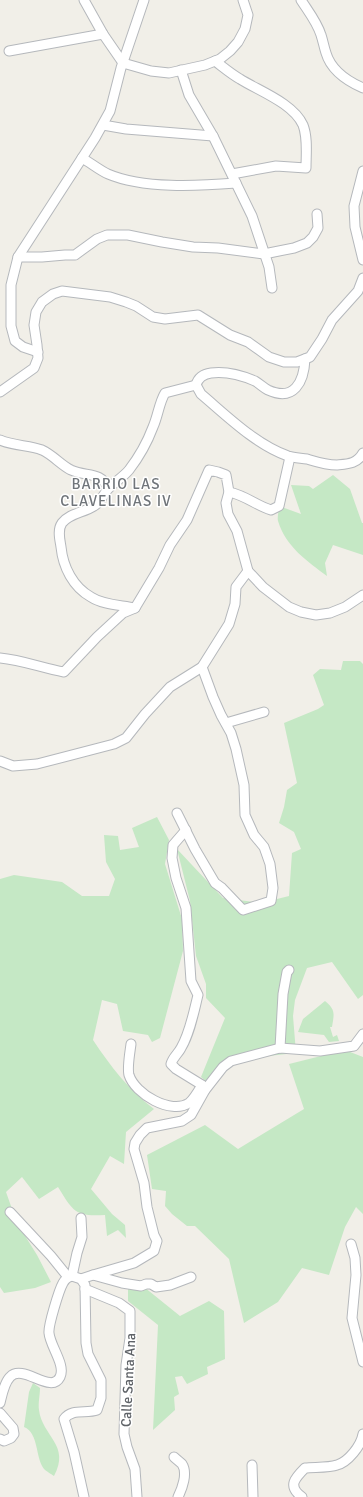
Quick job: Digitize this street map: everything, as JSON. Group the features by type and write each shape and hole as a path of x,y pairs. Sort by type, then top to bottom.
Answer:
{"street":[{"path":"84,0 103,34 123,63 151,71 169,73 205,65 215,61 230,51 238,42 245,29 248,16 243,0"},
{"path":"38,352 23,347 15,341 11,326 11,285 18,257 103,125 110,111 123,63 144,0"},
{"path":"300,0 313,18 321,35 326,54 333,68 351,83 363,88"},
{"path":"9,51 103,34"},
{"path":"215,61 239,78 274,98 293,112 303,125 306,140 306,168 276,166 232,174"},
{"path":"180,70 190,95 213,136 252,216 269,267 272,288"},
{"path":"103,125 126,129 213,136"},
{"path":"82,158 108,174 129,181 180,185 236,183"},
{"path":"363,171 354,206 355,227 363,260"},
{"path":"18,257 42,258 75,255 97,240 108,235 128,235 193,247 218,248 264,254 294,248 307,243 313,237 318,228 317,214"},
{"path":"0,392 34,368 38,358 34,325 36,312 42,302 53,294 62,291 110,297 136,306 153,317 165,319 198,315 230,335 248,342 269,357 284,362 297,362 310,357 322,340 332,320 358,291 363,278"},
{"path":"305,359 305,369 301,380 293,392 286,394 278,394 267,390 256,382 226,372 206,374 198,379 196,385 201,394 250,434 290,457 302,458 328,465 349,464 359,460 363,454"},
{"path":"135,608 103,602 90,597 77,586 67,574 61,552 59,534 61,524 70,516 94,506 103,498 108,488 128,472 140,455 153,428 161,400 165,393 196,385"},
{"path":"0,440 43,451 70,469 83,474 98,476 104,481 108,488"},
{"path":"229,492 240,494 251,500 259,507 271,510 279,506 290,457"},
{"path":"0,658 17,660 44,669 64,672 97,637 124,613 135,608 159,568 170,545 187,520 208,470 226,475 229,492 226,503 228,514 237,531 248,571 276,598 289,607 301,612 316,615 330,613 345,607 363,595"},
{"path":"0,760 13,766 37,764 114,744 126,738 144,714 170,687 202,667 229,624 235,604 236,587 248,571"},
{"path":"178,813 195,849 215,883 222,888 243,910 271,901 273,888 270,864 264,847 254,835 245,815 242,778 236,749 202,667"},
{"path":"226,723 264,712"},
{"path":"186,830 173,845 172,858 176,878 186,908 191,981 198,995 188,1032 181,1048 172,1060 171,1064 204,1088"},
{"path":"280,1048 284,994 287,972 289,970"},
{"path":"131,1044 128,1074 133,1083 141,1091 159,1103 176,1107 190,1102 223,1068 231,1062 280,1048 320,1051 354,1046 363,1034"},
{"path":"0,1403 6,1381 11,1376 19,1373 28,1375 48,1384 56,1381 60,1377 61,1368 48,1333 62,1284 74,1277 93,1275 134,1263 154,1250 157,1241 147,1206 144,1183 137,1164 134,1143 147,1128 182,1121 191,1115 204,1088"},
{"path":"10,1212 51,1256 74,1277 84,1282 86,1343 88,1354 101,1380 101,1398 97,1410 92,1412 74,1412 66,1416 64,1420 74,1452 84,1497"},
{"path":"74,1277 77,1253 82,1237 81,1218"},
{"path":"351,1244 355,1258 356,1275 352,1318 363,1362"},
{"path":"93,1275 122,1283 141,1286 151,1284 156,1287 170,1285 191,1277"},
{"name":"Calle Santa Ana","path":"85,1289 119,1303 130,1311 130,1338 126,1365 124,1434 135,1469 137,1497"},
{"path":"353,1306 358,1294 363,1291"},
{"path":"0,1413 13,1428 14,1434 11,1438 4,1441 0,1439"},
{"path":"302,1497 297,1493 293,1486 297,1477 302,1471 306,1468 337,1465 351,1455 358,1446 363,1434"},
{"path":"174,1457 183,1466 184,1476 182,1489 178,1497"},
{"path":"252,1464 253,1497"}],"green space":[{"path":"333,475 350,489 363,523 363,555 333,545 325,563 327,576 298,553 292,546 282,530 278,518 279,506 301,514 291,485 309,486 313,489"},
{"path":"343,661 360,661 363,664 363,995 358,999 332,962 307,968 295,1000 293,1016 296,1053 230,1060 210,1085 201,1077 225,1018 206,998 206,984 196,956 190,901 177,849 223,898 261,903 289,896 292,853 301,849 294,832 279,823 287,790 297,783 284,723 324,705 313,675 320,669 341,670"},
{"path":"157,817 169,840 165,864 182,919 183,951 160,1038 152,1042 148,1035 123,1031 117,1004 102,1000 93,1040 120,1077 136,1094 154,1109 126,1132 124,1164 110,1156 91,1189 112,1214 125,1225 126,1238 118,1230 107,1236 105,1215 87,1215 76,1211 67,1202 58,1187 39,1199 22,1177 6,1192 17,1223 37,1255 51,1282 35,1288 4,1293 0,1287 0,879 14,875 62,882 82,896 109,896 115,879 106,862 104,835 118,836 120,850 139,847 132,828"},
{"path":"325,1001 333,1010 332,1027 330,1027 333,1037 337,1035 339,1041 329,1042 324,1035 298,1032 303,1019"},
{"path":"345,1050 363,1057 363,1214 356,1207 345,1227 329,1275 302,1268 278,1302 244,1323 229,1259 195,1226 187,1226 172,1214 165,1206 166,1191 152,1189 147,1155 205,1125 238,1149 304,1109 289,1064"},
{"path":"128,1287 144,1287 180,1316 209,1301 224,1311 225,1359 207,1367 208,1374 187,1384 182,1376 175,1377 179,1394 174,1397 175,1410 153,1430 158,1325 128,1301"},
{"path":"33,1383 40,1388 39,1410 41,1419 58,1448 58,1465 54,1476 44,1469 39,1458 35,1440 29,1430 24,1427 29,1392"}],"district":[{"name":"BARRIO LAS CLAVELINAS IV","path":"116,492"}]}
